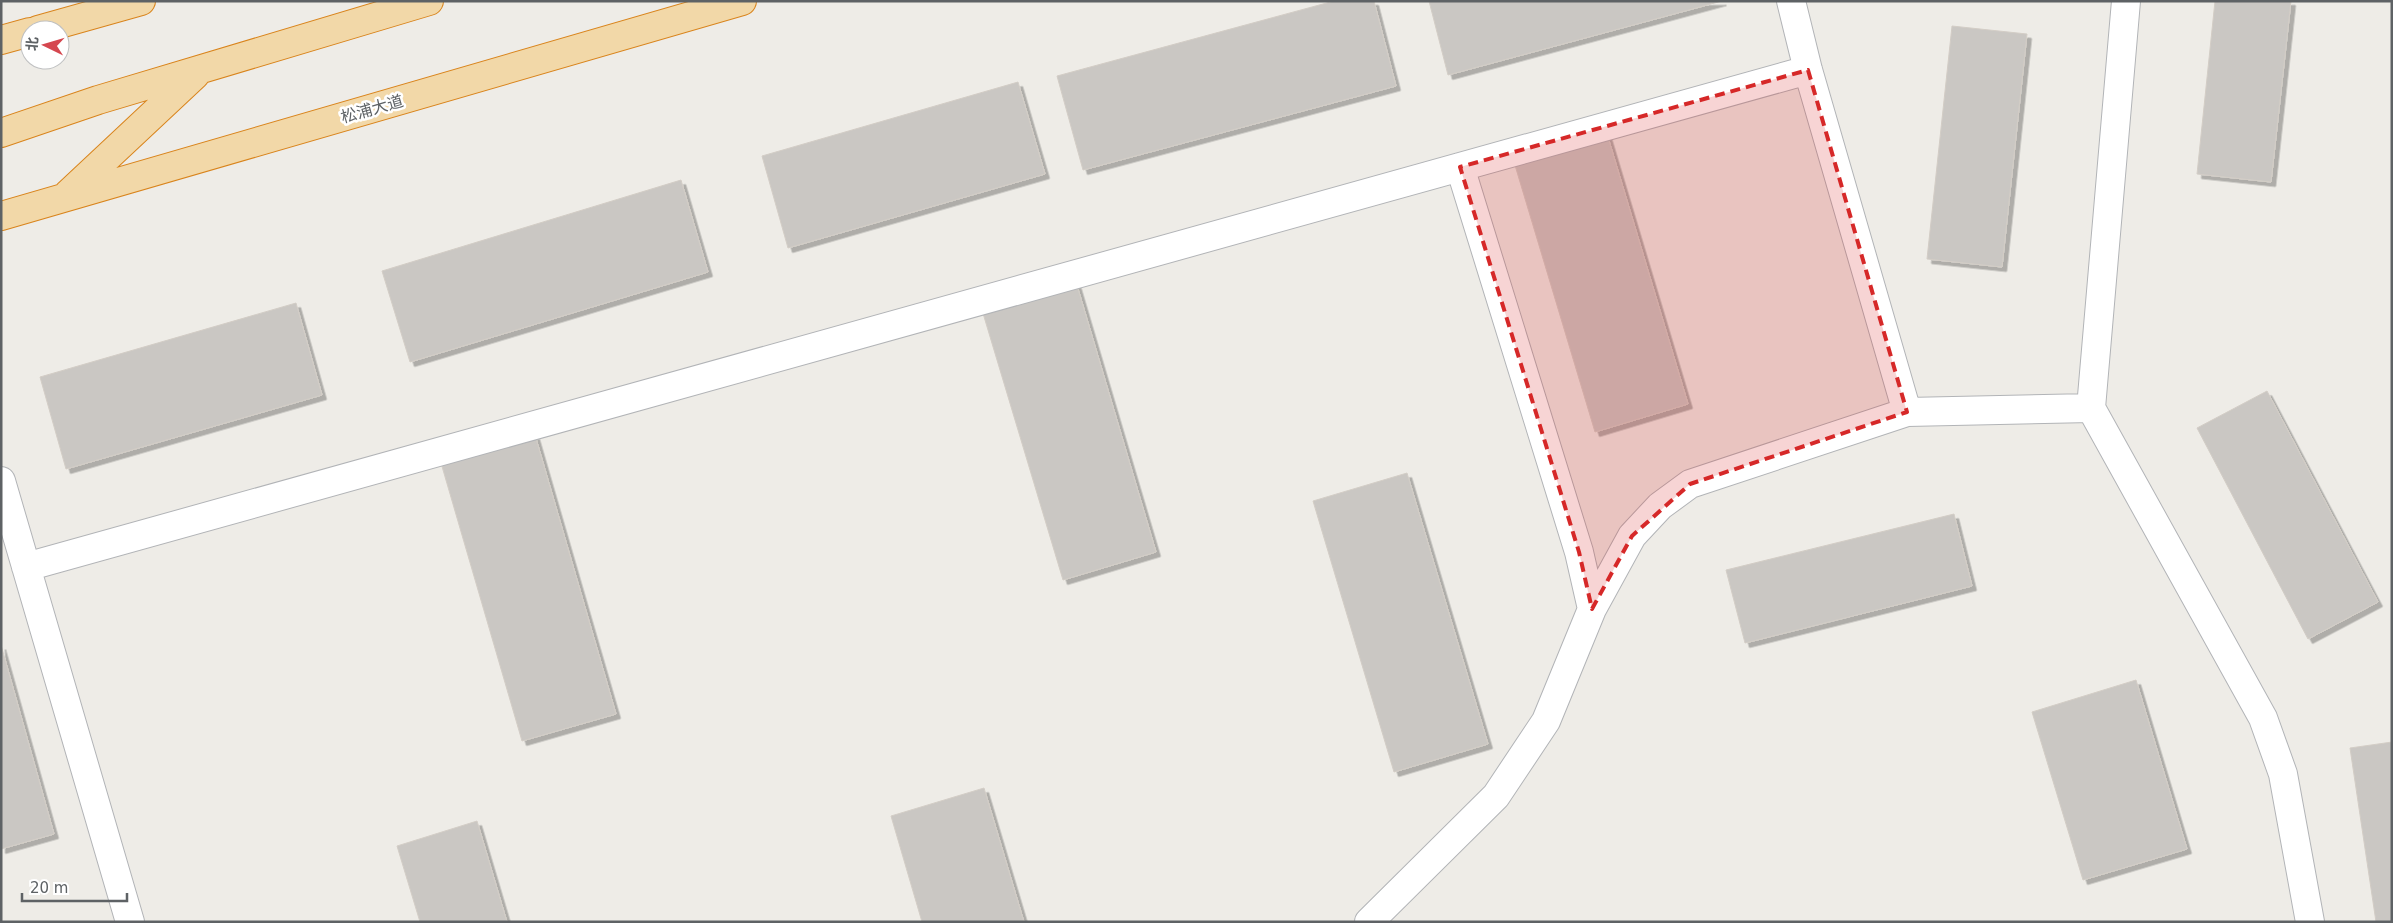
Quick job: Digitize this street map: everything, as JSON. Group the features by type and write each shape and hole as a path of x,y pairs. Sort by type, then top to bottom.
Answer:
{"highway":[{"path":"70,21 141,1"},
{"path":"1,132 429,1"},
{"name":"松浦大道","path":"1,216 742,1"},
{"path":"1,40 20,35"},
{"path":"63,198 200,70"}],"street":[{"path":"1791,1 1808,70 1907,412"},
{"path":"2126,1 2091,408 2263,718 2283,774 2310,922"},
{"path":"26,567 1808,70"},
{"path":"1460,167 1579,552 1592,609"},
{"path":"1369,922 1496,796 1546,721 1592,609 1632,536 1660,506 1690,484 1907,412 2091,408"},
{"path":"1,481 130,922"}],"highlighted area":[{"path":"1808,70 1907,412 1690,484 1632,536 1592,609 1579,552 1460,167"}],"building":[{"path":"1334,1 1374,1 1396,86 1083,170 1057,76"},
{"path":"1429,1 1722,1 1448,75"},
{"path":"2215,1 2291,1 2271,182 2197,174"},
{"path":"1952,26 2027,34 2002,267 1927,259"},
{"path":"1018,82 1045,174 788,248 762,156"},
{"path":"1607,134 1688,404 1595,432 1514,162"},
{"path":"681,180 708,272 410,362 382,271"},
{"path":"1076,282 1156,552 1063,580 982,310"},
{"path":"296,303 322,395 66,469 40,377"},
{"path":"2267,391 2378,602 2308,639 2197,428"},
{"path":"535,435 616,714 522,741 441,463"},
{"path":"1407,473 1488,744 1394,772 1313,501"},
{"path":"1954,514 1972,586 1745,643 1726,570"},
{"path":"1,645 54,834 1,849"},
{"path":"2136,680 2187,849 2083,880 2032,712"},
{"path":"2392,742 2392,922 2376,922 2350,748"},
{"path":"984,788 1024,922 922,922 891,816"},
{"path":"477,821 507,922 420,922 397,846"}]}
